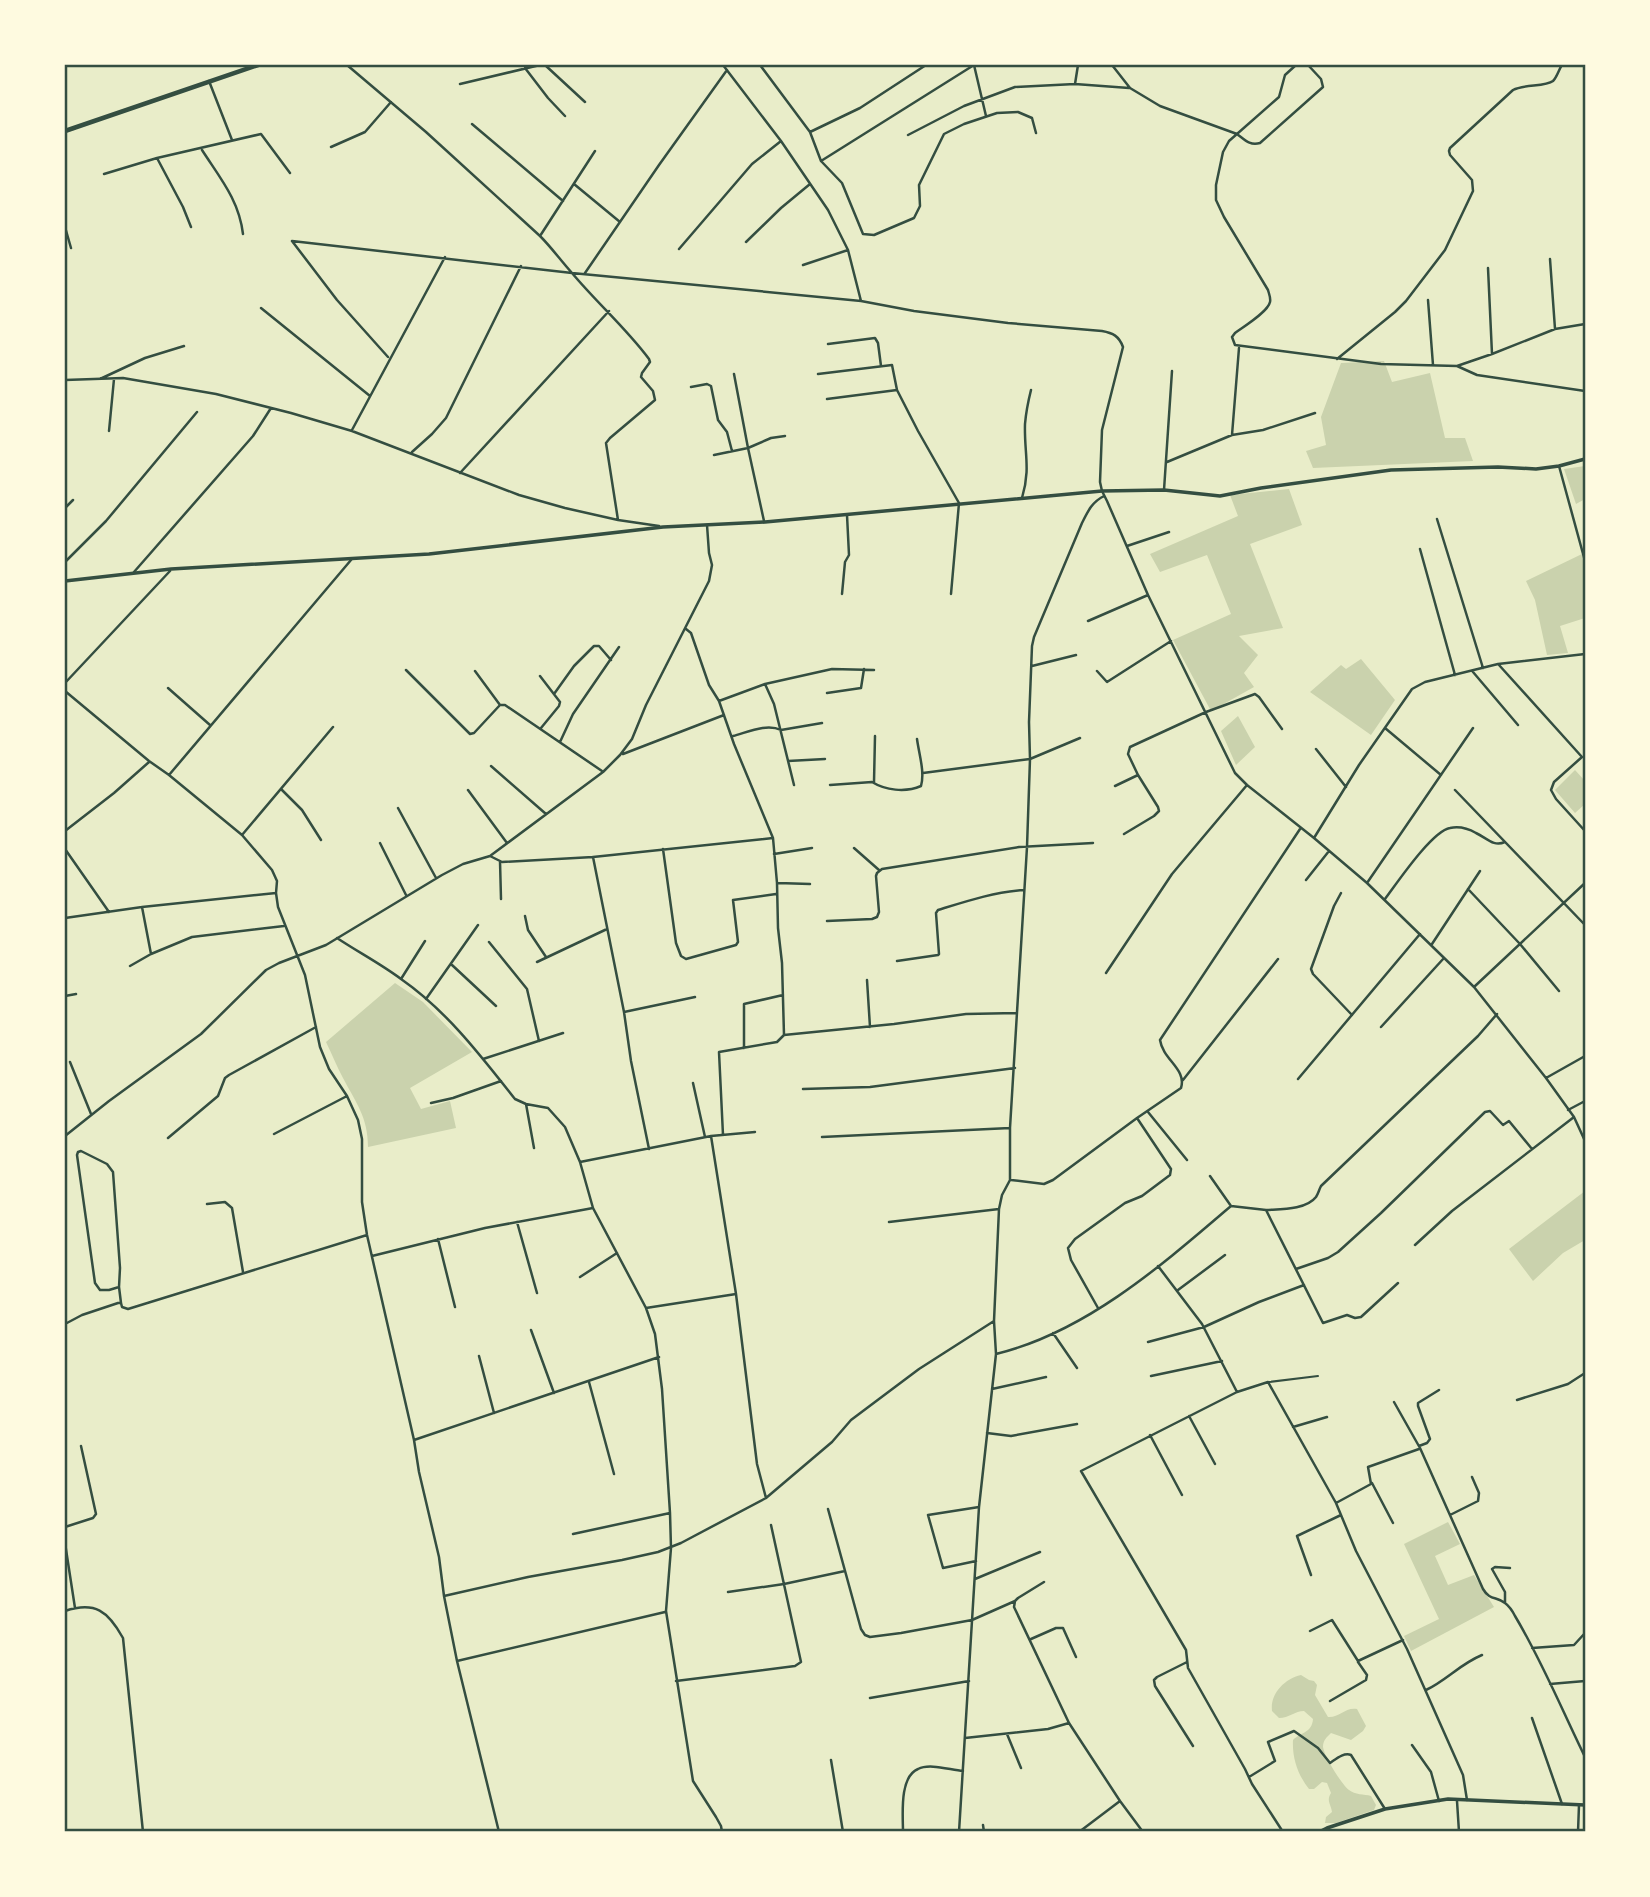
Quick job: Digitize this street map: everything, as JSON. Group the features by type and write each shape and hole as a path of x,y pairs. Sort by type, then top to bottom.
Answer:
{"main road":[{"path":"65,131 258,65"}],"street":[{"path":"347,65 540,236 649,359 650,362 641,377 656,398 606,443 618,520"},
{"path":"460,84 540,65"},
{"path":"545,65 585,102"},
{"path":"723,65 781,141 828,210 848,250 861,301"},
{"path":"760,65 810,132 821,161 842,183 863,234 874,235 914,218 920,206 919,185 944,134 986,116 1018,111 1032,118 1036,133"},
{"path":"810,132 860,108 926,65"},
{"path":"821,161 974,65 986,116"},
{"path":"1075,84 1078,65"},
{"path":"1112,65 1130,89 1160,106 1237,134 1251,144 1260,144 1320,90 1323,83 1308,65"},
{"path":"1296,65 1285,75 1279,97 1229,141 1223,152 1216,185 1216,200 1271,298 1265,310 1235,333 1232,337 1235,345 1337,360 1457,366 1555,329 1585,324"},
{"path":"1337,360 1406,301 1449,242 1473,191 1472,180 1450,155 1450,148 1513,90 1551,82 1562,65"},
{"path":"525,68 565,116"},
{"path":"585,273 727,70"},
{"path":"209,81 233,141"},
{"path":"908,135 964,106 1015,87 1075,84 1130,89"},
{"path":"331,147 365,132 391,102"},
{"path":"472,124 563,201"},
{"path":"104,174 157,158 261,134 290,173"},
{"path":"679,249 752,164 781,141"},
{"path":"201,149 232,195 239,212 243,234"},
{"path":"540,236 595,151"},
{"path":"157,158 191,226"},
{"path":"574,184 620,222"},
{"path":"746,242 810,184"},
{"path":"65,227 71,248"},
{"path":"390,358 337,300 292,241 572,273 861,301 927,313 1112,333 1121,339 1123,347 1102,430 1103,493 1148,595 1235,773 1367,883 1474,987 1546,1078 1574,1117 1585,1141"},
{"path":"803,265 848,250"},
{"path":"352,431 445,257"},
{"path":"1550,260 1555,329"},
{"path":"411,453 446,418 521,266"},
{"path":"1488,268 1492,354"},
{"path":"1428,300 1433,365"},
{"path":"261,308 370,396"},
{"path":"460,473 609,312"},
{"path":"828,344 874,338 878,343 881,366"},
{"path":"99,380 145,358 184,346"},
{"path":"1232,435 1239,347"},
{"path":"818,374 892,365 897,390 959,503 951,594"},
{"path":"1457,366 1477,375 1585,391"},
{"path":"1164,490 1172,371"},
{"path":"734,374 765,522"},
{"path":"65,380 123,378 216,394 352,431 519,495 618,520 663,527"},
{"path":"109,431 114,379"},
{"path":"691,387 707,384 711,386 718,419 727,432 732,451"},
{"path":"827,399 897,390"},
{"path":"1022,498 1028,474 1025,427 1031,390"},
{"path":"132,575 253,436 271,408"},
{"path":"65,562 106,521 197,412"},
{"path":"1167,462 1232,435 1263,430 1315,413"},
{"path":"714,455 785,436"},
{"path":"65,581 171,569 429,554 663,527 765,522 1022,498 1164,490 1220,496 1391,470 1498,467 1536,469 1585,459"},
{"path":"1559,466 1585,561"},
{"path":"959,1832 979,1507 996,1354 994,1321 999,1209 1002,1195 1010,1180 1010,1128 1027,847 1029,722 1034,637 1090,507 1103,493"},
{"path":"65,508 73,500"},
{"path":"842,594 845,562 849,555 847,513"},
{"path":"1437,519 1483,668"},
{"path":"65,1136 201,1034 266,970 326,945 463,864 490,856 603,772 632,739 712,572 707,524"},
{"path":"1127,546 1168,532"},
{"path":"1420,549 1455,676"},
{"path":"169,775 351,560"},
{"path":"65,684 171,569"},
{"path":"1088,621 1148,595"},
{"path":"686,628 691,633 709,685 719,701 773,838 784,1035"},
{"path":"1097,671 1107,682 1171,641"},
{"path":"554,694 574,666 594,646 599,646 611,660"},
{"path":"560,742 573,714 619,647"},
{"path":"1314,838 1412,689 1425,682 1498,664 1585,654"},
{"path":"1031,666 1076,655"},
{"path":"1498,664 1584,756 1554,782 1551,790 1585,831"},
{"path":"719,701 765,684 832,669 874,670"},
{"path":"827,693 859,689 862,686 864,669"},
{"path":"406,670 470,734 500,705"},
{"path":"475,671 500,705 512,708 603,772"},
{"path":"1472,671 1518,725"},
{"path":"540,676 558,700 559,706 541,728"},
{"path":"765,684 774,704 794,785"},
{"path":"168,688 211,726"},
{"path":"65,691 243,835 272,870 277,881 278,907 305,975 320,1047 329,1069 358,1120 362,1139 362,1202 367,1235 439,1557 457,1661 499,1832"},
{"path":"1125,834 1159,811 1128,754 1130,747 1206,712 1255,694 1282,729"},
{"path":"620,755 724,715"},
{"path":"732,736 771,727 781,730 822,723"},
{"path":"243,835 333,727"},
{"path":"1367,883 1473,728"},
{"path":"1385,729 1441,775"},
{"path":"874,736 874,782"},
{"path":"922,773 1030,759 1080,738"},
{"path":"830,785 874,782 881,788 916,788 923,783 917,740"},
{"path":"1316,749 1346,787"},
{"path":"788,761 825,759"},
{"path":"65,831 114,793 149,761"},
{"path":"491,766 546,814"},
{"path":"1115,786 1138,775"},
{"path":"1106,973 1172,874 1247,785"},
{"path":"281,789 302,810 321,840"},
{"path":"468,790 507,843"},
{"path":"1455,790 1585,925"},
{"path":"398,808 436,878"},
{"path":"1384,900 1409,867 1444,830 1451,827 1466,828 1494,844 1505,842"},
{"path":"1183,1080 1181,1073 1164,1054 1160,1040 1301,828"},
{"path":"490,856 500,861 593,857 773,838"},
{"path":"380,843 407,895"},
{"path":"879,870 1005,849 1093,843"},
{"path":"774,854 812,848"},
{"path":"854,848 879,870"},
{"path":"65,849 109,912"},
{"path":"663,849 677,943 681,956 685,959 737,943 733,900 778,894"},
{"path":"1306,880 1329,851"},
{"path":"593,857 649,1149"},
{"path":"500,861 501,900"},
{"path":"827,921 877,917 879,912 876,876 879,870"},
{"path":"1432,945 1480,871"},
{"path":"777,883 810,884"},
{"path":"1474,987 1585,883"},
{"path":"1468,889 1520,944 1559,991"},
{"path":"897,961 938,956 938,910 996,893 1024,890"},
{"path":"65,918 276,893"},
{"path":"1341,894 1311,969 1352,1015"},
{"path":"142,907 151,954"},
{"path":"525,916 528,930 546,957"},
{"path":"426,999 478,925"},
{"path":"130,966 192,937 284,926"},
{"path":"537,962 607,929"},
{"path":"1298,1079 1420,934"},
{"path":"337,938 401,979 426,999 462,1033 515,1099 548,1108 557,1117 565,1127 580,1162 593,1208 646,1308 659,1357 671,1548 666,1611 676,1681 692,1781 716,1816 722,1832"},
{"path":"401,979 425,941"},
{"path":"489,942 527,989 538,1041"},
{"path":"1381,1027 1444,958"},
{"path":"1010,1180 1044,1184 1053,1180 1181,1088 1183,1080 1278,959"},
{"path":"451,964 496,1006"},
{"path":"867,980 870,1027"},
{"path":"65,996 76,994"},
{"path":"744,1048 743,1006 783,995"},
{"path":"624,1012 695,997"},
{"path":"723,1135 719,1052 722,1050 777,1042 784,1035 966,1014 1018,1013"},
{"path":"996,1354 1030,1344 1098,1308 1158,1266 1231,1206 1266,1210 1299,1206 1311,1201 1317,1196 1321,1186 1478,1036 1497,1014"},
{"path":"168,1139 218,1096 225,1078 316,1027"},
{"path":"483,1059 563,1033"},
{"path":"1546,1078 1585,1056"},
{"path":"70,1062 92,1114"},
{"path":"803,1089 870,1087 1014,1068"},
{"path":"432,1103 501,1081"},
{"path":"693,1083 705,1137"},
{"path":"274,1134 346,1096"},
{"path":"1569,1110 1585,1101"},
{"path":"526,1104 534,1148"},
{"path":"1296,1269 1338,1252 1485,1112 1490,1111 1502,1124 1509,1121 1532,1149"},
{"path":"1148,1112 1187,1160"},
{"path":"1415,1245 1452,1211 1574,1117"},
{"path":"1098,1308 1071,1260 1068,1248 1070,1243 1125,1203 1142,1196 1170,1175 1171,1169 1137,1118"},
{"path":"822,1137 1010,1128"},
{"path":"580,1162 705,1137 755,1132"},
{"path":"711,1136 736,1294 757,1464 766,1498"},
{"path":"119,1287 102,1291 97,1287 78,1163 79,1151 107,1164 113,1172 119,1287 122,1307 128,1309 367,1235"},
{"path":"1210,1176 1231,1206"},
{"path":"208,1204 225,1202 232,1208 243,1272"},
{"path":"372,1256 517,1222 593,1208"},
{"path":"889,1222 999,1209"},
{"path":"1266,1210 1325,1324 1347,1315 1361,1317 1398,1283"},
{"path":"517,1222 537,1293"},
{"path":"438,1240 455,1307"},
{"path":"580,1277 617,1253"},
{"path":"1178,1290 1225,1255"},
{"path":"1158,1266 1204,1327 1237,1392"},
{"path":"1148,1342 1204,1327 1304,1285"},
{"path":"646,1308 736,1294"},
{"path":"65,1324 82,1315 121,1303"},
{"path":"444,1597 671,1548 733,1517 766,1498 832,1442 851,1420 919,1369 994,1321"},
{"path":"531,1330 554,1394"},
{"path":"1053,1333 1077,1368"},
{"path":"479,1356 494,1413"},
{"path":"414,1440 659,1357"},
{"path":"1151,1376 1222,1361"},
{"path":"1517,1400 1568,1384 1585,1373"},
{"path":"992,1388 1046,1377"},
{"path":"589,1382 614,1474"},
{"path":"1283,1832 1188,1668 1186,1650 1081,1471 1237,1392 1268,1382 1336,1503 1356,1551 1403,1640 1463,1775 1467,1800"},
{"path":"1393,1523 1372,1482 1368,1467 1427,1443 1430,1439 1418,1402 1439,1390"},
{"path":"1394,1402 1419,1447 1487,1595 1505,1602 1514,1614 1585,1757"},
{"path":"1189,1416 1215,1464"},
{"path":"1293,1427 1327,1417"},
{"path":"987,1433 1011,1436 1077,1424"},
{"path":"1150,1435 1182,1495"},
{"path":"65,1527 93,1518 96,1514 81,1446"},
{"path":"1450,1515 1480,1498 1472,1477"},
{"path":"1336,1503 1370,1486 1372,1482"},
{"path":"976,1561 943,1568 928,1516 979,1507"},
{"path":"828,1509 861,1629 870,1637 972,1620 1014,1601 1044,1582"},
{"path":"573,1534 670,1513"},
{"path":"1311,1575 1297,1536 1341,1515"},
{"path":"676,1681 799,1664 801,1658 771,1525"},
{"path":"65,1543 75,1608"},
{"path":"975,1579 1040,1552"},
{"path":"1505,1602 1505,1592 1492,1569 1510,1568"},
{"path":"728,1592 845,1571"},
{"path":"1014,1601 1014,1607 1069,1723 1143,1832"},
{"path":"65,1611 91,1607 102,1611 123,1638 143,1832"},
{"path":"457,1661 666,1611"},
{"path":"1310,1631 1332,1620 1367,1675 1366,1680 1330,1701"},
{"path":"1030,1640 1056,1628 1063,1628 1076,1657"},
{"path":"1532,1647 1574,1645 1585,1633"},
{"path":"1358,1661 1403,1640"},
{"path":"1426,1690 1443,1682 1465,1663 1482,1655"},
{"path":"1187,1662 1154,1680 1155,1686 1193,1746"},
{"path":"870,1698 969,1681"},
{"path":"1550,1684 1585,1681"},
{"path":"1532,1718 1562,1804"},
{"path":"965,1738 1048,1729 1069,1723"},
{"path":"1249,1777 1275,1760 1268,1742 1294,1731 1318,1748 1330,1763 1343,1755 1351,1755 1385,1809"},
{"path":"1007,1734 1021,1768"},
{"path":"1412,1745 1431,1772 1439,1801"},
{"path":"831,1760 842,1832"},
{"path":"903,1832 904,1788 910,1774 919,1768 931,1767 963,1772"},
{"path":"1457,1800 1459,1832"},
{"path":"1079,1832 1120,1801"},
{"path":"1319,1832 1385,1809 1439,1801 1585,1805"},
{"path":"1578,1832 1579,1805"},
{"path":"983,1825 984,1832"}],"lane":[{"path":"1268,1382 1318,1376"}],"green space":[{"path":"1384,361 1392,382 1430,373 1445,438 1465,438 1473,461 1313,468 1306,451 1326,445 1321,417 1341,363"},
{"path":"1585,466 1585,499 1576,504 1564,469"},
{"path":"1289,489 1302,525 1250,544 1283,628 1239,636 1258,655 1244,673 1254,687 1211,711 1173,640 1231,614 1207,555 1160,572 1150,554 1238,516 1230,495"},
{"path":"1582,554 1585,566 1585,618 1560,626 1568,653 1547,655 1535,600 1526,581"},
{"path":"1361,659 1395,700 1371,735 1310,692 1341,665 1346,669"},
{"path":"1238,716 1255,747 1236,765 1221,731"},
{"path":"1575,770 1585,781 1585,804 1575,813 1555,790"},
{"path":"395,983 423,1002 472,1052 410,1088 421,1109 450,1101 456,1128 368,1147 366,1127 360,1111 326,1042"},
{"path":"1585,1191 1585,1240 1563,1253 1533,1281 1509,1249"},
{"path":"1448,1522 1460,1544 1435,1556 1448,1585 1474,1575 1494,1607 1411,1651 1404,1636 1439,1619 1404,1544"},
{"path":"1301,1675 1317,1685 1315,1695 1328,1717 1357,1709 1366,1726 1363,1731 1351,1740 1331,1733 1324,1741 1323,1747 1346,1787 1351,1792 1371,1796 1376,1805 1374,1810 1336,1823 1325,1823 1326,1817 1332,1812 1329,1800 1331,1793 1327,1783 1322,1782 1314,1789 1309,1789 1299,1772 1294,1753 1293,1740 1308,1730 1313,1719 1304,1711 1279,1718 1272,1711 1273,1699 1279,1688"}]}
